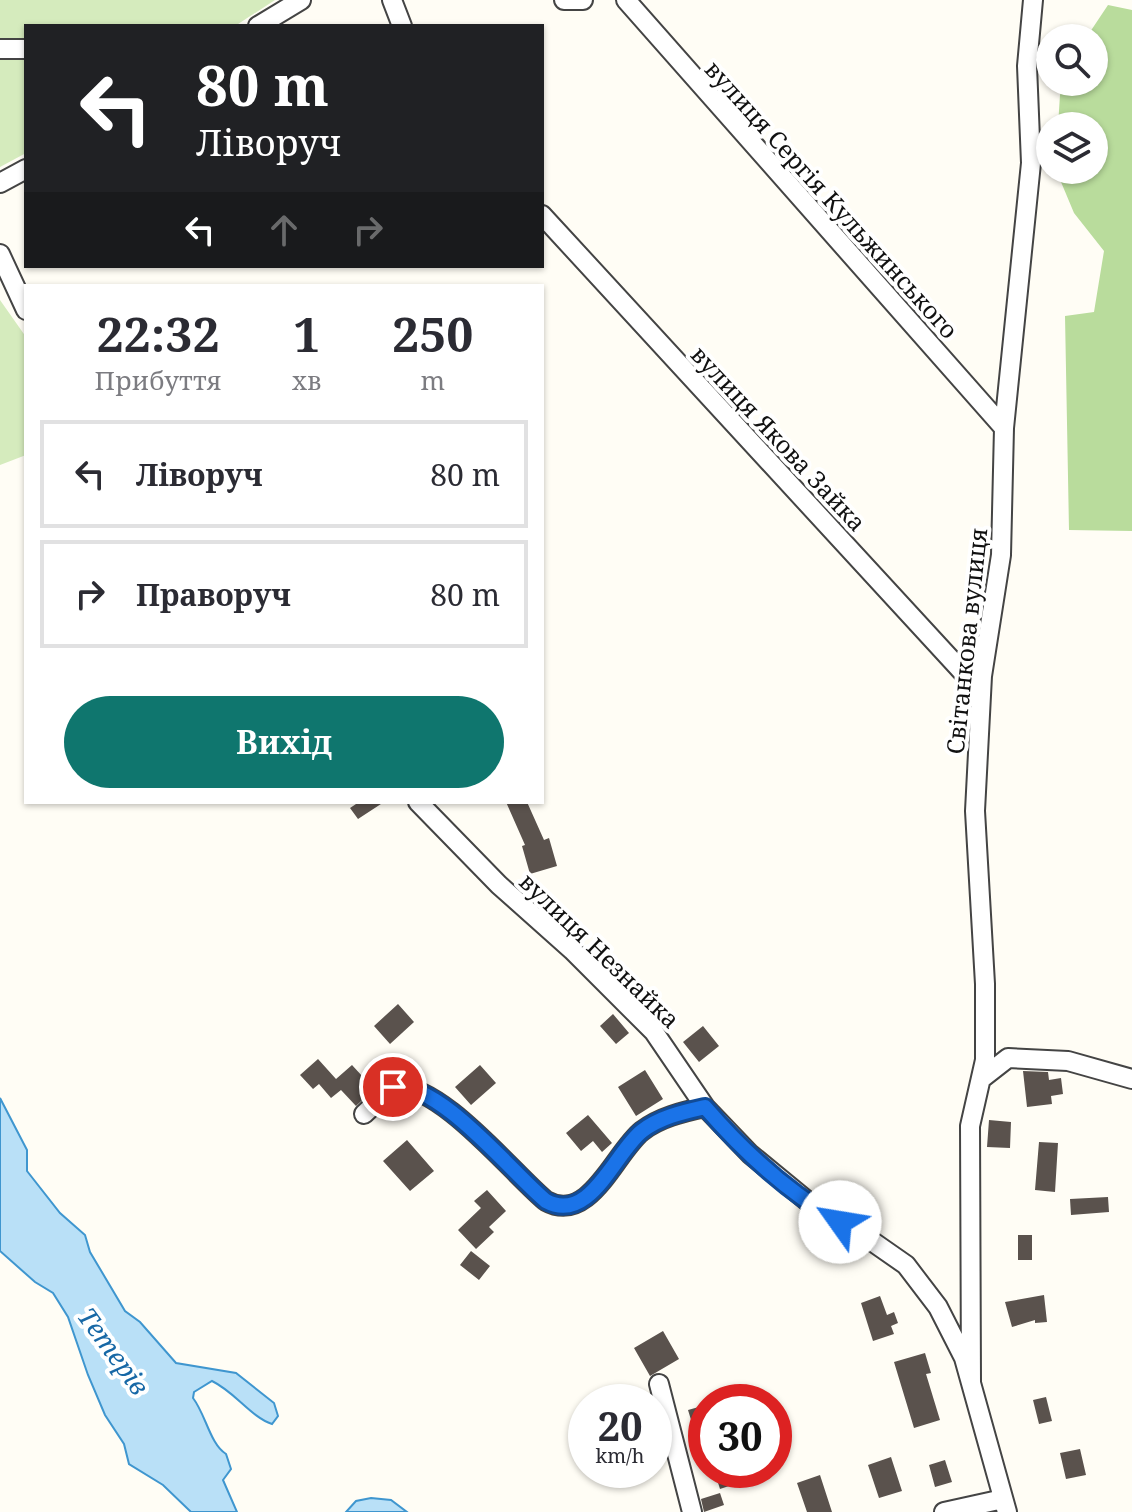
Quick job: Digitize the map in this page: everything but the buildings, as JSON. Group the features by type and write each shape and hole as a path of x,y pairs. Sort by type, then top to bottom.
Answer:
{"street":[{"path":"261,24 301,0"},
{"path":"392,0 401,24"},
{"path":"564,0 583,0"},
{"name":"вулиця Сергія Кульжинського","path":"626,0 1004,428"},
{"name":"Світанкова вулиця","path":"971,1383 970,1126 985,1060 985,984 975,811 981,692 1001,555 1004,428 1031,163 1027,66 1033,0"},
{"path":"0,49 24,49"},
{"path":"0,183 24,170"},
{"name":"вулиця Якова Зайка","path":"544,217 981,692"},
{"path":"0,254 24,306"},
{"name":"вулиця Незнайка","path":"420,804 499,885 572,950 654,1032 705,1107 750,1154 796,1193 906,1265 938,1307 964,1358 1005,1506"},
{"path":"981,1079 1008,1058 1068,1061 1132,1079"},
{"path":"364,1114 393,1087 416,1090 474,1133 546,1201 560,1207 576,1203 593,1191 642,1131 664,1118 705,1107"},
{"path":"672,1434 692,1512"},
{"path":"944,1512 1005,1506"}],"green space":[{"path":"0,0 275,0 238,24 24,24 24,154 0,167"},
{"path":"1108,5 1132,10 1132,531 1069,530 1065,316 1094,312 1104,251 1074,213 1062,184 1108,184 1108,112 1059,112 1060,96 1108,96 1108,24 1095,24"},
{"path":"0,300 24,334 24,456 0,465"}],"water":[{"name":"Тетерів","path":"0,1098 27,1150 27,1171 60,1213 85,1235 90,1252 125,1311 140,1322 176,1363 236,1373 274,1403 278,1416 272,1424 212,1381 194,1392 193,1398 212,1436 226,1454 231,1469 223,1480 237,1512 191,1512 163,1485 129,1464 124,1444 105,1415 88,1375 68,1317 53,1293 35,1282 0,1251"},
{"path":"371,1498 391,1500 407,1512 346,1512 356,1501"}],"route":[{"path":"393,1087 407,1087 425,1095 474,1133 536,1193 560,1207 576,1203 593,1191 632,1140 652,1124 678,1113 705,1107 769,1171 817,1209 840,1222"}]}
